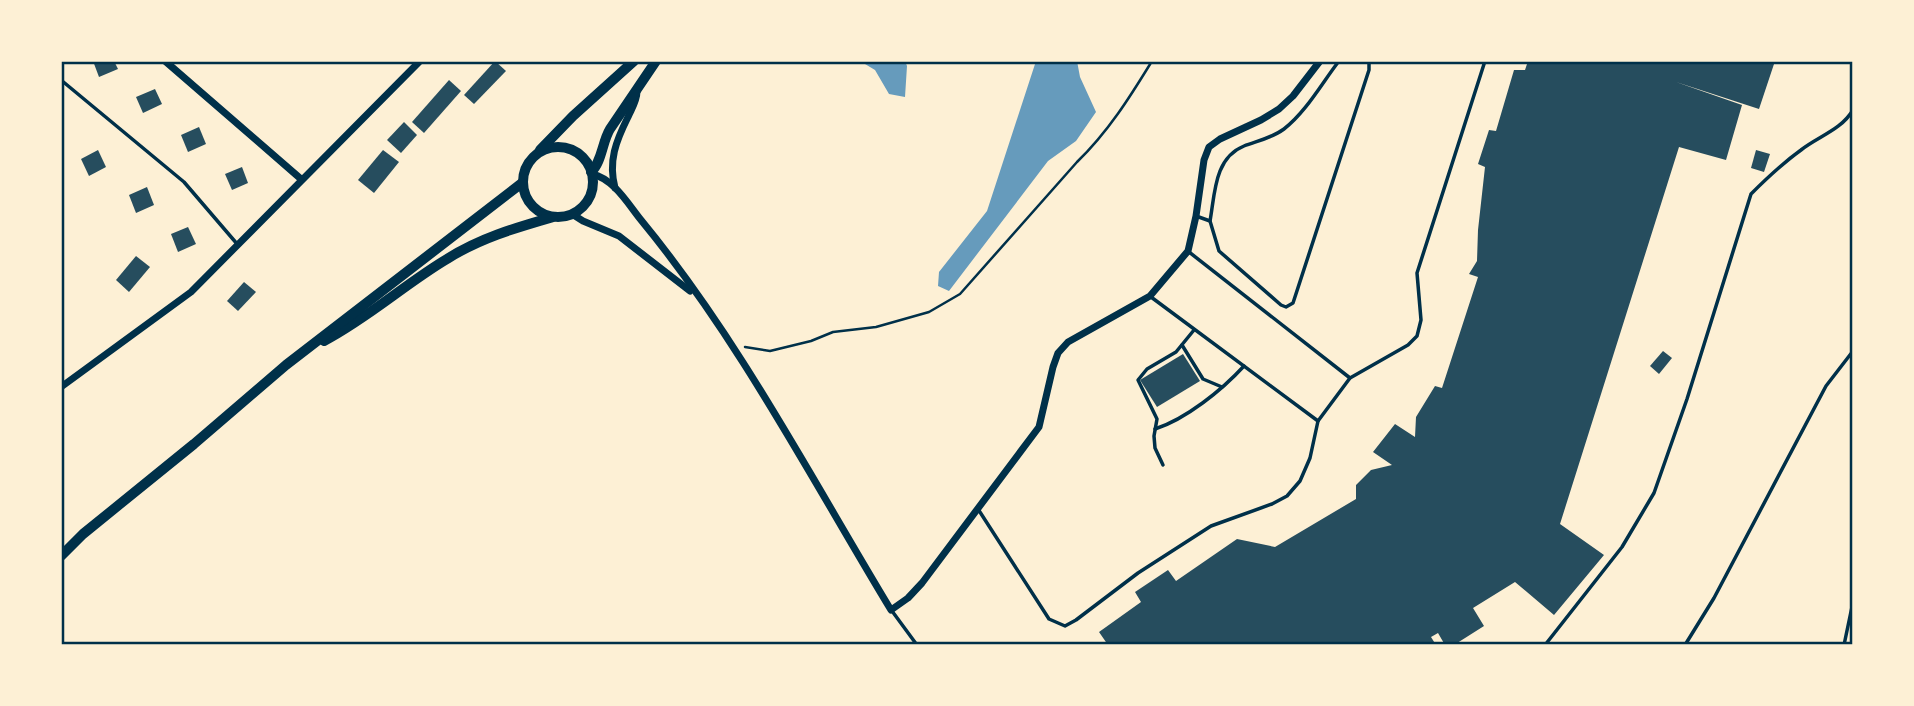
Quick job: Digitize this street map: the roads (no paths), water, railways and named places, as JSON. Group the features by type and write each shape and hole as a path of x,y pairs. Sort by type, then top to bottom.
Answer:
{"main road":[{"path":"553,217 540,212 529,203 522,183 527,165 634,61"},
{"path":"305,350 344,331 444,260 467,247 504,231 572,214 582,208 589,198 592,173 598,163 604,139 656,61"},
{"path":"534,156 553,147 567,148 580,155 592,173"},
{"path":"61,556 83,534 305,350 522,183"}],"street":[{"path":"165,61 301,179"},
{"path":"61,387 191,292 420,61"},
{"path":"592,173 601,176 615,188 662,244 732,345 891,610 908,598 922,583 1039,427 1058,353 1068,342 1150,296 1188,251 1204,160 1209,147 1279,109 1293,96 1320,61"},
{"path":"615,188 612,157 617,140 637,100 637,90"},
{"path":"572,214 619,236 680,282 707,310"}],"lane":[{"path":"1339,61 1283,130 1240,148 1226,158 1220,168 1210,221 1216,245 1224,256 1280,305 1286,307 1293,303 1370,70 1369,61"},
{"path":"978,509 1049,619 1065,626 1138,573 1211,526 1287,496 1300,481 1310,458 1318,421 1349,378 1408,345 1417,337 1421,328 1417,273 1485,61"},
{"path":"61,80 184,182 238,245"},
{"path":"1545,645 1622,547 1654,493 1687,399 1751,194 1801,149 1846,122 1853,110"},
{"path":"1196,215 1210,221"},
{"path":"1188,251 1349,378"},
{"path":"1150,296 1318,421"},
{"path":"1163,465 1155,448 1157,419 1138,380 1147,369 1176,352 1194,330"},
{"path":"1182,345 1203,379 1222,387"},
{"path":"1685,645 1714,598 1826,386 1853,351"},
{"path":"1155,429 1165,426 1222,387 1244,366"},
{"path":"1844,645 1853,602"},
{"path":"891,610 916,645"}],"water":[{"path":"860,61 905,61 905,97 889,94 875,70"},
{"path":"1036,61 1077,61 1080,77 1096,112 1076,141 1048,161 949,291 938,286 939,272 987,211"}]}
